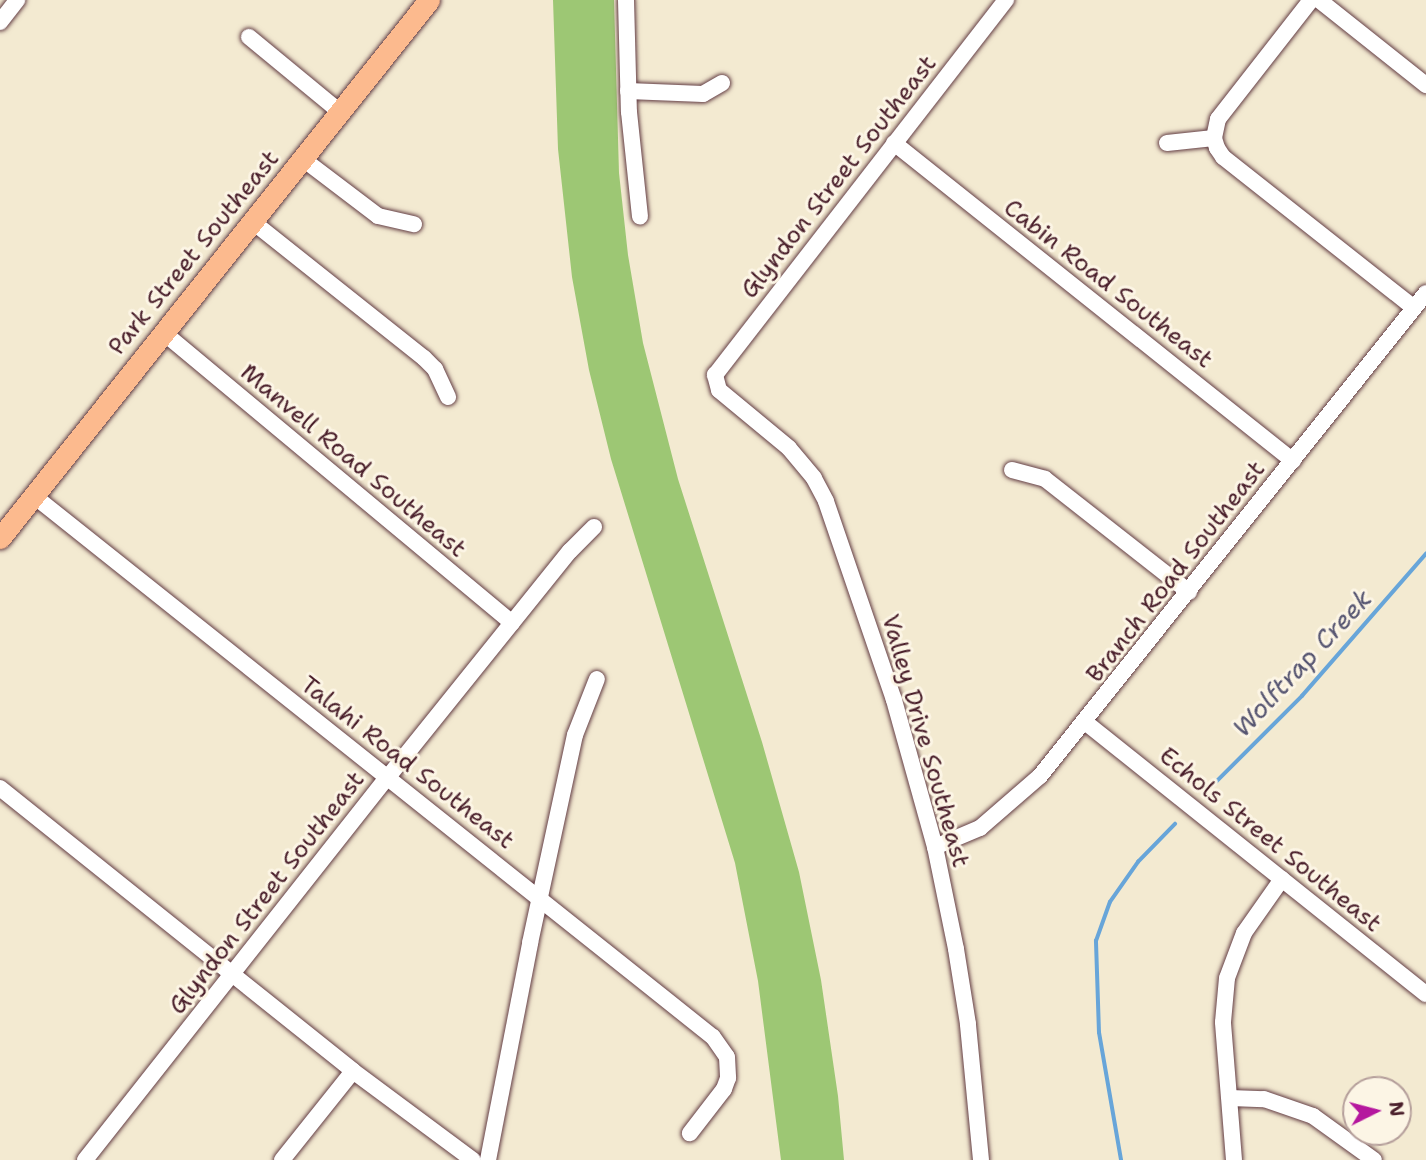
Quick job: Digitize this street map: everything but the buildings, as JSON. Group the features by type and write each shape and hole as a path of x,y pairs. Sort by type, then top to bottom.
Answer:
{"main road":[{"name":"Park Street Southeast","path":"0,538 429,0"}],"street":[{"path":"0,22 17,0"},
{"path":"626,0 628,91 640,216"},
{"name":"Glyndon Street Southeast","path":"715,384 717,371 1006,0"},
{"path":"1311,0 1218,119 1214,138 1223,157 1414,308"},
{"path":"1319,0 1426,85"},
{"path":"249,37 340,112"},
{"path":"628,91 704,94 722,83"},
{"path":"1167,143 1214,138"},
{"name":"Cabin Road Southeast","path":"894,144 1293,461"},
{"path":"303,159 378,216 414,224"},
{"path":"253,222 424,358 435,369 449,397"},
{"name":"Branch Road Southeast","path":"935,847 965,837 1011,804 1040,776 1426,293"},
{"name":"Manvell Road Southeast","path":"164,333 512,623"},
{"name":"Valley Drive Southeast","path":"715,384 789,448 814,478 826,501 894,700 935,847 968,1024 981,1160"},
{"path":"1012,470 1045,479 1189,592"},
{"name":"Talahi Road Southeast","path":"34,496 713,1037 735,1067 724,1089 690,1133"},
{"name":"Glyndon Street Southeast","path":"92,1158 233,973 388,777 570,551 594,527"},
{"path":"488,1160 530,943 575,735 597,679"},
{"name":"Echols Street Southeast","path":"1085,722 1426,994"},
{"path":"0,788 353,1071 473,1160"},
{"path":"1234,1160 1223,1022 1227,978 1244,933 1282,879"},
{"path":"282,1160 353,1071"},
{"path":"1230,1098 1264,1099 1313,1116 1374,1160"}],"green space":[{"path":"553,0 614,0 619,173 628,255 643,343 678,479 762,742 799,872 821,980 838,1096 844,1160 781,1160 758,981 735,863 611,459 589,370 572,277 558,149"}],"waterway":[{"name":"Wolftrap Creek","path":"1203,795 1302,696 1426,554"},
{"name":"Wolftrap Creek","path":"1121,1160 1099,1033 1096,941 1110,902 1138,862 1175,824"}]}
